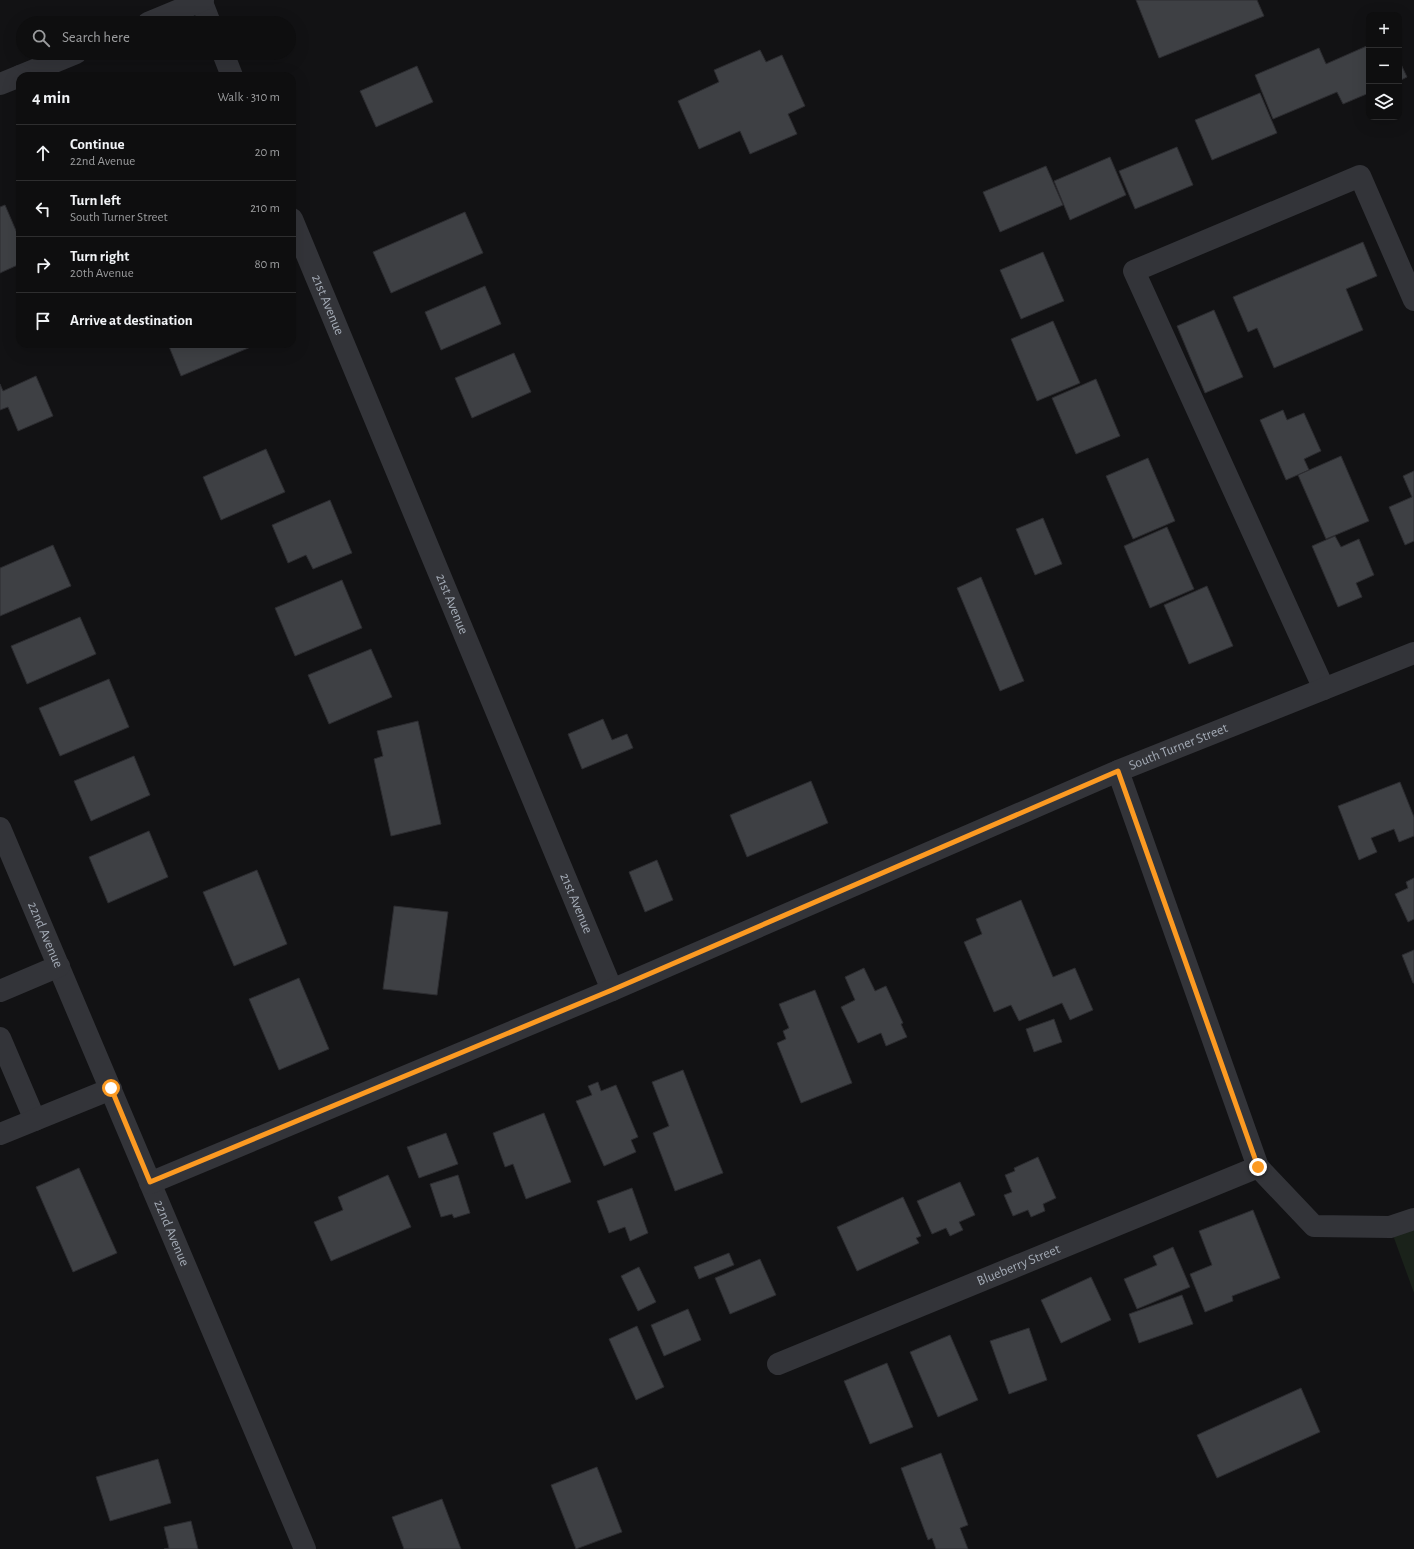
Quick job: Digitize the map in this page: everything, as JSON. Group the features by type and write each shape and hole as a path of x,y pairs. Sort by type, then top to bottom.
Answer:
{"street":[{"path":"164,16 202,0 208,16"},
{"path":"30,72 59,60"},
{"path":"226,60 230,72"},
{"path":"0,84 16,78"},
{"path":"1324,690 1134,271 1360,176 1414,300"},
{"name":"21st Avenue","path":"296,229 612,990"},
{"name":"South Turner Street","path":"150,1182 612,990 1118,771 1414,653"},
{"path":"1118,771 1258,1167 1314,1226 1390,1227 1414,1219"},
{"name":"22nd Avenue","path":"0,828 305,1549"},
{"path":"0,991 58,966"},
{"path":"0,1038 35,1120"},
{"path":"0,1134 111,1088"},
{"name":"Blueberry Street","path":"778,1364 1258,1167"}],"shaded area":[{"path":"1414,1219 1414,1293 1390,1227"}],"building":[{"path":"1136,0 1257,0 1264,16 1159,58"},
{"path":"1366,46 1366,94 1343,104 1337,92 1273,119 1255,75 1319,48 1326,64"},
{"path":"760,50 766,62 782,55 805,106 788,114 797,134 750,154 740,131 699,149 678,101 719,82 714,70"},
{"path":"417,66 433,102 376,127 360,91"},
{"path":"1402,66 1407,77 1402,80"},
{"path":"1260,93 1277,133 1212,160 1195,120"},
{"path":"1177,147 1193,185 1135,209 1119,171"},
{"path":"1110,157 1126,195 1070,220 1054,181"},
{"path":"1046,166 1063,205 1000,232 983,192"},
{"path":"5,205 16,231 16,266 0,273 0,207"},
{"path":"465,212 483,253 391,293 373,252"},
{"path":"1363,242 1377,276 1346,289 1363,330 1274,368 1257,328 1248,332 1233,297"},
{"path":"1043,252 1064,301 1021,319 1000,270"},
{"path":"485,286 501,324 441,350 425,312"},
{"path":"1214,310 1243,377 1205,393 1177,326"},
{"path":"1053,321 1080,383 1037,401 1011,339"},
{"path":"170,348 248,348 181,376"},
{"path":"514,353 531,392 472,418 455,378"},
{"path":"36,376 53,416 18,431 8,407 0,410 0,384 3,391"},
{"path":"1096,379 1120,436 1076,454 1052,398"},
{"path":"1283,410 1287,420 1304,413 1321,451 1304,459 1309,470 1286,480 1260,420"},
{"path":"266,449 285,492 221,520 203,477"},
{"path":"1341,456 1369,521 1326,539 1298,475"},
{"path":"1148,458 1175,521 1133,539 1106,476"},
{"path":"1414,471 1414,541 1405,545 1389,507 1412,497 1403,476"},
{"path":"330,500 352,553 313,569 306,555 288,563 272,525"},
{"path":"1043,518 1062,564 1035,575 1016,529"},
{"path":"1167,527 1194,589 1150,608 1124,546"},
{"path":"1335,536 1341,547 1359,539 1374,575 1356,583 1362,597 1338,607 1312,546"},
{"path":"53,545 71,586 0,616 0,568"},
{"path":"981,577 1024,681 1000,691 957,588"},
{"path":"342,580 362,628 295,656 275,608"},
{"path":"1207,586 1233,646 1189,664 1164,605"},
{"path":"80,617 96,654 27,684 11,646"},
{"path":"371,649 392,697 329,724 308,675"},
{"path":"109,679 129,727 60,756 39,708"},
{"path":"603,719 612,740 627,734 633,748 582,769 568,734"},
{"path":"418,721 441,824 391,836 374,759 383,756 377,731"},
{"path":"134,756 150,795 91,821 74,781"},
{"path":"811,781 828,823 747,857 730,815"},
{"path":"1400,782 1414,817 1414,836 1399,842 1394,829 1371,838 1377,852 1359,860 1338,806"},
{"path":"149,831 168,877 108,903 89,857"},
{"path":"657,860 673,900 645,912 629,872"},
{"path":"257,870 287,944 234,966 203,892"},
{"path":"1414,878 1414,919 1408,922 1395,894 1408,888 1406,882"},
{"path":"1021,900 1053,977 1075,968 1093,1010 1070,1020 1062,1003 1019,1021 1011,1005 994,1012 964,942 982,934 976,919"},
{"path":"394,906 448,912 437,995 383,989"},
{"path":"1414,950 1414,983 1413,983 1402,955"},
{"path":"864,968 875,991 886,986 903,1023 901,1024 907,1037 886,1046 881,1033 858,1043 841,1007 855,1000 845,977"},
{"path":"299,978 329,1049 279,1070 249,999"},
{"path":"815,990 852,1083 801,1103 777,1043 786,1039 783,1031 789,1028 779,1004"},
{"path":"1054,1019 1062,1042 1034,1052 1026,1029"},
{"path":"683,1070 723,1173 675,1191 653,1133 669,1126 652,1082"},
{"path":"598,1082 601,1091 616,1085 638,1137 631,1140 636,1152 604,1166 576,1101 592,1095 588,1086"},
{"path":"544,1113 571,1182 526,1199 513,1164 505,1167 493,1133"},
{"path":"446,1133 458,1164 419,1178 407,1147"},
{"path":"1038,1157 1056,1198 1043,1204 1045,1211 1031,1217 1028,1210 1013,1216 1004,1195 1012,1192 1005,1175 1015,1171 1014,1168"},
{"path":"79,1168 117,1253 73,1272 36,1187"},
{"path":"388,1175 411,1227 331,1261 314,1222 343,1210 338,1197"},
{"path":"458,1175 470,1213 454,1218 452,1214 441,1217 430,1184"},
{"path":"960,1182 975,1215 959,1222 963,1230 950,1236 946,1228 932,1234 917,1201"},
{"path":"632,1188 648,1233 630,1241 625,1227 609,1233 597,1201"},
{"path":"903,1197 921,1236 916,1238 919,1243 857,1271 837,1227"},
{"path":"1253,1210 1280,1278 1232,1296 1233,1301 1205,1312 1190,1274 1212,1265 1199,1231"},
{"path":"1173,1247 1190,1287 1137,1309 1124,1279 1157,1265 1153,1256"},
{"path":"729,1253 734,1265 699,1279 694,1267"},
{"path":"760,1259 776,1295 730,1314 715,1278"},
{"path":"639,1267 656,1302 638,1311 621,1276"},
{"path":"1091,1277 1111,1320 1061,1343 1041,1300"},
{"path":"1182,1295 1193,1324 1139,1343 1129,1314"},
{"path":"688,1309 701,1340 664,1356 651,1325"},
{"path":"637,1326 664,1387 636,1400 609,1339"},
{"path":"1029,1328 1047,1380 1009,1394 990,1341"},
{"path":"950,1335 978,1400 938,1417 910,1352"},
{"path":"887,1363 913,1427 870,1444 844,1381"},
{"path":"1301,1388 1320,1432 1217,1478 1197,1435"},
{"path":"941,1453 968,1525 960,1528 968,1549 936,1549 932,1538 928,1540 901,1468"},
{"path":"158,1459 171,1503 110,1521 96,1477"},
{"path":"597,1467 622,1532 576,1549 551,1485"},
{"path":"442,1499 461,1549 404,1549 392,1517"},
{"path":"191,1521 198,1549 164,1549 169,1548 164,1527"}],"route":[{"path":"111,1088 150,1182 612,990 1118,771 1258,1167"}]}
